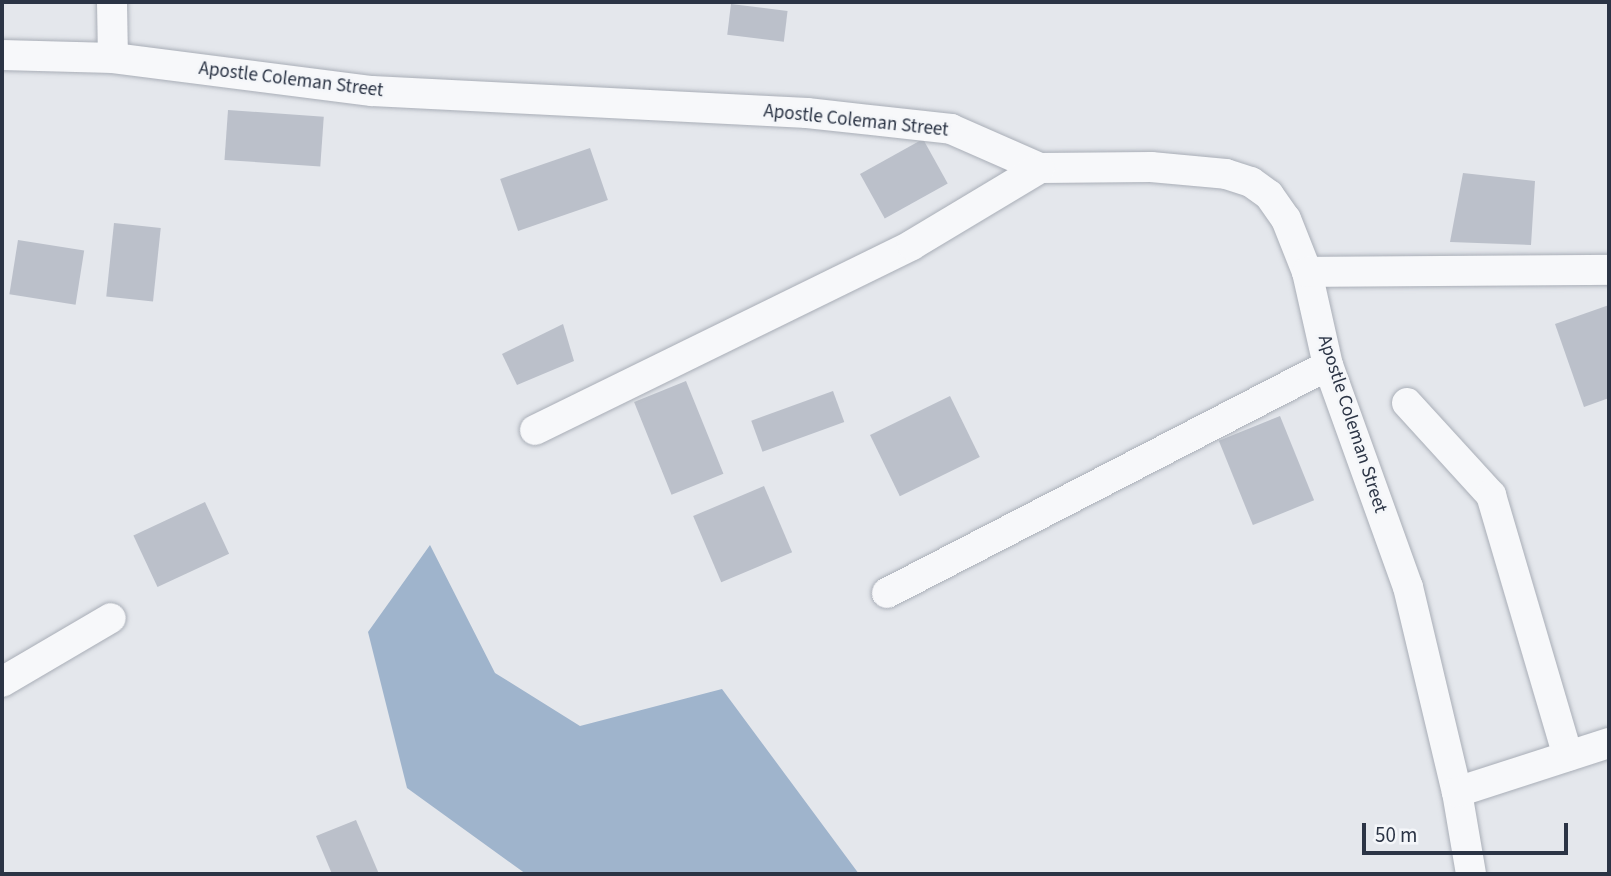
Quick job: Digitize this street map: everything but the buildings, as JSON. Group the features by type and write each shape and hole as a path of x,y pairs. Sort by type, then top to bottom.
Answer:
{"street":[{"path":"112,2 113,58"},
{"name":"Apostle Coleman Street","path":"2,55 113,58 372,91 807,113 938,127 991,143 1040,168 1151,167 1226,174 1251,182 1269,195 1286,219 1307,272 1328,365 1408,587 1457,792 1471,874"},
{"path":"535,430 912,245 1040,168"},
{"path":"1307,272 1609,270"},
{"path":"887,593 1328,365"},
{"path":"1406,403 1491,495 1568,756"},
{"path":"2,682 111,618"},
{"path":"1457,792 1609,743"}],"water":[{"path":"430,545 495,673 580,726 722,689 859,874 526,874 407,788 368,632"}]}
